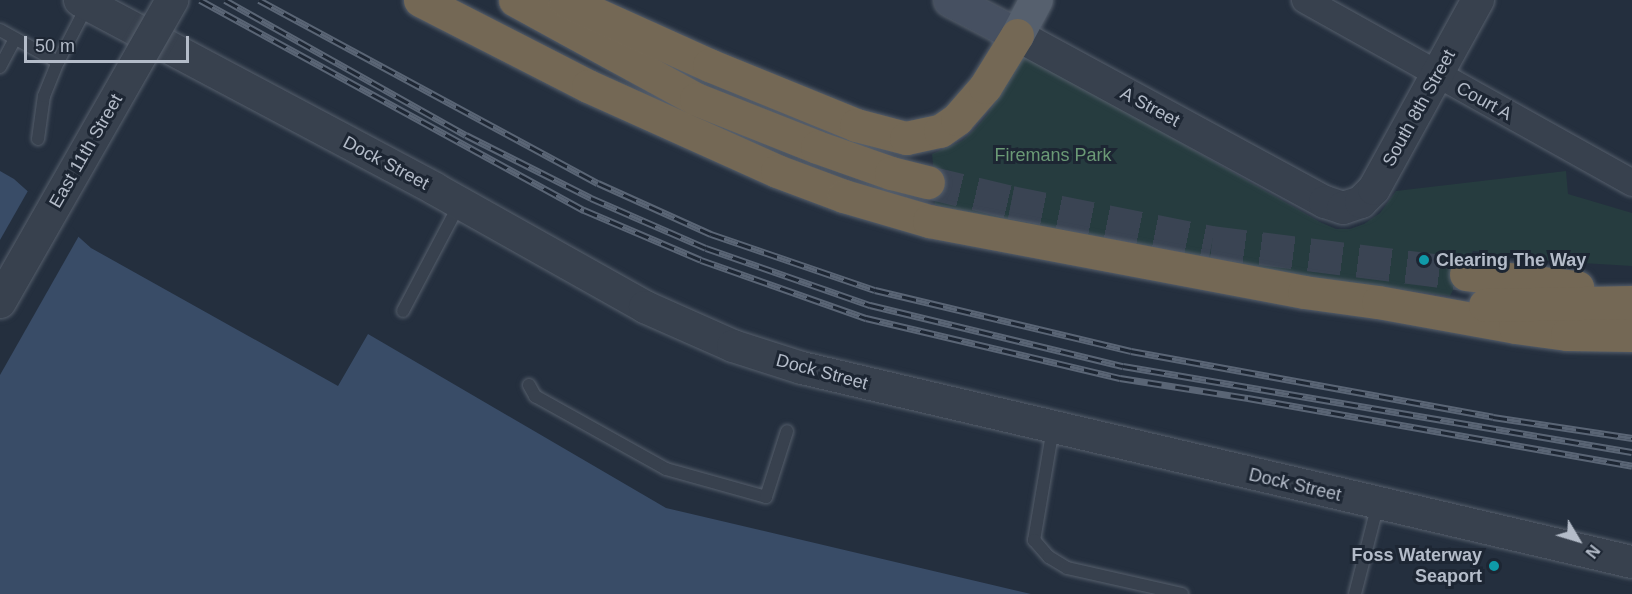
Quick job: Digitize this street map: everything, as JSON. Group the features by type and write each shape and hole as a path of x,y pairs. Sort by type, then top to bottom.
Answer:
{"highway":[{"path":"420,0 588,86 767,166 844,196 929,221 1304,292 1378,302 1493,323 1567,334 1632,335"},
{"path":"515,0 696,99 817,147 891,173 928,182"},
{"path":"565,0 709,65 846,121 890,136 906,138 939,131 957,119 985,87 1017,35"},
{"path":"1466,273 1578,287 1632,286"},
{"path":"1378,302 1512,306 1632,302"}],"main road":[{"name":"A Street","path":"950,0 1017,35"},
{"path":"1017,35 1036,0"}],"street":[{"name":"East 11th Street","path":"0,302 172,0"},
{"name":"Court A","path":"1305,0 1632,183"},
{"name":"South 8th Street","path":"1351,207 1361,202 1374,189 1478,0"},
{"name":"Dock Street","path":"84,2 645,307 733,346 802,368 1632,562"},
{"name":"A Street","path":"1017,35 1325,202 1335,206 1351,207"}],"lane":[{"path":"38,139 44,96 84,2"},
{"path":"0,30 57,62"},
{"path":"0,67 15,39"},
{"path":"403,311 459,204"},
{"path":"529,385 535,396 666,469 765,497 787,431"},
{"path":"1053,428 1034,540 1049,557 1067,568 1182,594"},
{"path":"1355,594 1378,504"}],"green space":[{"name":"Firemans Park","path":"1027,55 1336,229 1350,229 1364,224 1380,213 1396,191 1566,171 1568,194 1632,213 1632,266 1549,261 1473,251 1450,296 1201,263 935,205 931,176 934,175 932,154 962,141 976,128 988,114 1020,59"}],"water":[{"path":"0,171 14,179 91,248 338,386 368,334 666,508 1031,594 0,594"}],"pier":[{"path":"29,189 80,234 0,375 0,240"}],"tunnel":[{"path":"928,182 1011,202 1212,242 1466,274"}],"railway":[{"path":"200,0 584,210 701,260 866,318 1120,378 1248,398 1632,466"},
{"path":"225,0 466,135 591,198 706,248 870,305 1123,366 1632,452"},
{"path":"259,0 598,183 711,234 875,290 1131,351 1493,417 1632,438"}],"place":[{"name":"Clearing The Way","path":"1424,260"},
{"name":"Foss Waterway Seaport","path":"1494,566"}]}
